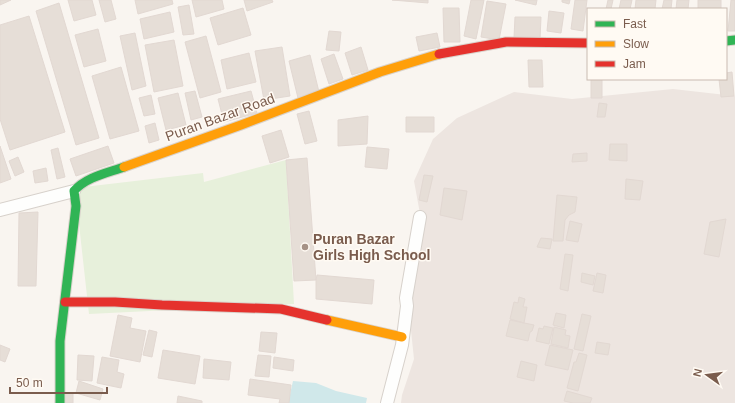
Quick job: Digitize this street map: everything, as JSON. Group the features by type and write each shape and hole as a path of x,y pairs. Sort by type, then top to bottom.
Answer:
{"street":[{"name":"Puran Bazar Road","path":"74,191 80,184 95,177 241,125 380,72 438,54 506,42 587,43"},
{"path":"0,210 74,191 76,206 60,341 60,403"},
{"path":"387,403 400,350 407,306 406,298 420,217"},
{"path":"65,302 115,302 281,309 402,337"}],"shaded area":[{"path":"673,89 735,96 735,403 401,403 402,395 414,359 408,302 423,230 414,181 433,139 457,118 514,92 572,99"}],"green space":[{"path":"286,160 294,304 89,314 75,188 203,173 204,182"}],"water":[{"path":"293,381 316,383 336,391 367,398 366,403 288,403"}],"building":[{"path":"0,0 11,0 0,5"},
{"path":"68,0 92,0 96,15 74,21"},
{"path":"99,0 111,0 116,19 105,22"},
{"path":"135,0 172,0 173,4 138,14"},
{"path":"192,0 222,0 224,9 196,17"},
{"path":"244,0 272,0 273,2 247,11"},
{"path":"392,0 428,0 428,3"},
{"path":"471,0 484,0 476,39 464,36"},
{"path":"515,0 537,0 536,5"},
{"path":"562,0 570,0 569,4 562,2"},
{"path":"575,0 587,0 583,31 571,29"},
{"path":"608,0 613,0 611,8 606,8"},
{"path":"621,0 632,0 630,8 619,8"},
{"path":"636,0 656,0 655,8 635,8"},
{"path":"664,0 672,0 671,8 662,8"},
{"path":"677,0 689,0 688,8 676,8"},
{"path":"698,0 721,0 721,8 698,8"},
{"path":"731,0 735,0 735,31 728,31"},
{"path":"487,1 506,4 499,40 481,37"},
{"path":"59,3 99,138 76,145 36,11"},
{"path":"189,5 194,34 183,35 178,7"},
{"path":"243,8 251,35 218,45 210,18"},
{"path":"443,8 459,8 460,42 444,42"},
{"path":"549,11 564,13 561,33 547,31"},
{"path":"170,12 174,32 144,39 140,19"},
{"path":"29,16 65,132 10,150 0,119 0,25"},
{"path":"515,17 541,17 540,39 514,38"},
{"path":"98,29 106,61 84,67 75,35"},
{"path":"329,31 341,32 339,51 326,50"},
{"path":"135,33 146,86 132,90 120,36"},
{"path":"437,33 440,47 419,51 416,37"},
{"path":"206,36 221,92 200,98 185,42"},
{"path":"174,40 183,86 154,92 145,45"},
{"path":"282,47 290,96 264,100 255,51"},
{"path":"361,47 368,70 352,75 345,53"},
{"path":"249,53 256,82 227,89 221,60"},
{"path":"334,54 343,79 329,84 321,59"},
{"path":"310,55 319,92 298,98 289,61"},
{"path":"528,60 542,60 543,87 529,87"},
{"path":"121,67 139,131 110,139 92,76"},
{"path":"732,72 734,96 721,97 719,80 727,80 727,73"},
{"path":"591,80 602,80 602,98 591,98"},
{"path":"195,91 202,117 191,120 185,93"},
{"path":"251,91 257,113 224,122 218,99"},
{"path":"178,93 186,125 166,130 158,98"},
{"path":"151,95 155,114 144,116 139,98"},
{"path":"599,103 607,104 605,117 597,117"},
{"path":"309,111 317,141 305,144 297,114"},
{"path":"368,116 367,144 338,146 338,120"},
{"path":"406,117 434,117 434,132 406,132"},
{"path":"155,123 159,140 149,143 145,126"},
{"path":"281,130 289,157 270,163 262,136"},
{"path":"610,144 627,144 627,161 609,160"},
{"path":"0,146 11,179 0,183"},
{"path":"108,146 114,163 76,176 70,159"},
{"path":"367,147 389,149 387,169 365,167"},
{"path":"58,148 65,177 57,179 51,150"},
{"path":"587,153 587,161 572,162 573,154"},
{"path":"18,157 24,172 15,176 9,161"},
{"path":"307,158 316,280 294,281 286,160"},
{"path":"46,168 48,181 35,183 33,171"},
{"path":"424,175 433,176 427,202 419,200"},
{"path":"626,179 643,181 640,200 625,199"},
{"path":"444,188 467,191 462,220 440,215"},
{"path":"557,195 577,197 575,212 569,215 565,220 563,241 553,241"},
{"path":"38,212 36,286 18,286 19,213"},
{"path":"726,219 719,257 704,254 710,222"},
{"path":"570,221 582,224 578,242 566,240"},
{"path":"541,238 552,239 550,249 537,247"},
{"path":"565,254 573,255 568,291 560,289"},
{"path":"582,273 595,276 593,285 581,282"},
{"path":"597,273 606,275 603,293 593,291"},
{"path":"317,275 374,280 372,304 316,299"},
{"path":"519,297 525,299 523,307 527,307 524,323 510,319 514,302 518,303"},
{"path":"556,313 566,315 564,328 553,325"},
{"path":"582,314 591,316 583,351 574,349"},
{"path":"118,315 132,318 130,328 146,331 140,362 110,356"},
{"path":"510,320 534,325 532,331 530,332 528,341 506,336"},
{"path":"544,326 553,328 549,344 536,341 539,328 543,329"},
{"path":"554,327 566,330 565,335 570,336 568,348 551,344"},
{"path":"149,330 157,332 152,357 143,355"},
{"path":"261,332 277,333 275,353 259,351"},
{"path":"597,342 610,344 608,355 595,353"},
{"path":"0,345 10,349 5,362 0,360"},
{"path":"550,345 573,350 568,370 545,365"},
{"path":"163,350 200,356 195,384 158,378"},
{"path":"579,353 587,355 578,391 567,388 574,362 576,362"},
{"path":"78,355 94,356 92,381 77,380"},
{"path":"258,355 271,356 269,377 255,376"},
{"path":"102,357 119,360 117,372 124,374 121,388 97,383"},
{"path":"274,357 294,360 293,371 273,368"},
{"path":"204,359 231,362 229,380 203,378"},
{"path":"521,361 537,365 534,381 517,377"},
{"path":"250,379 291,385 289,403 279,403 280,399 248,395"},
{"path":"79,381 103,389 100,400 76,393"},
{"path":"567,391 592,398 590,403 573,403 564,401"},
{"path":"56,392 73,393 73,403 55,403"},
{"path":"178,396 202,401 202,403 177,403"}],"traffic: fast":[{"path":"727,41 735,40"},
{"path":"60,403 60,341 76,206 74,191 84,182 124,167"}],"traffic: slow":[{"path":"124,167 241,125 380,72 439,54"},
{"path":"327,320 402,337"}],"traffic: jam":[{"path":"439,54 506,42 587,43"},
{"path":"65,302 115,302 281,309 327,320"}],"place":[{"name":"Puran Bazar Girls High School","path":"305,247"}]}
